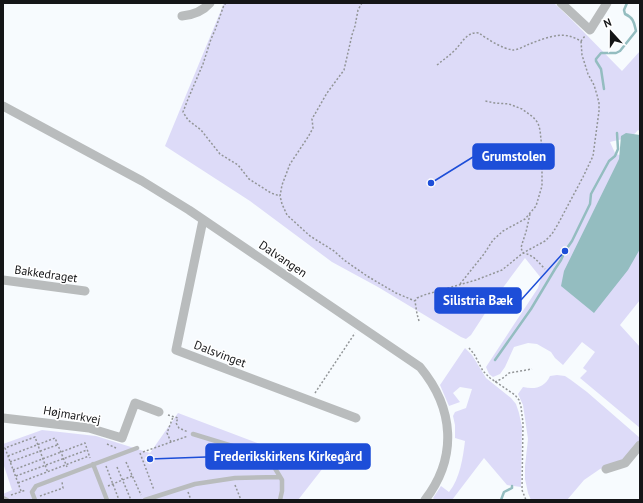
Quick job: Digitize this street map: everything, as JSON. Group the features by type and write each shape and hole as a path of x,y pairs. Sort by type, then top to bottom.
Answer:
{"street":[{"path":"182,16 205,9 210,3"},
{"path":"561,3 590,30 607,3"},
{"name":"Dalvangen","path":"3,106 142,181 203,220 420,367 432,383 440,399 444,411 448,443 444,464 435,484 425,500"},
{"name":"Dalsvinget","path":"203,220 176,350 356,418"},
{"name":"Bakkedraget","path":"3,280 85,291"},
{"name":"Højmarkvej","path":"3,418 90,428 122,438 135,403 163,413"},
{"path":"606,469 625,463 640,445"}],"lane":[{"path":"193,434 252,452 273,465 282,480 280,500"},
{"path":"35,500 32,492 36,486 137,448"},
{"path":"93,464 107,500"},
{"path":"144,500 195,484 232,478 280,477"},
{"path":"3,498 7,500"}],"path":[{"path":"226,3 184,112 188,120 201,130 220,154 238,165 249,179 271,193 280,196"},
{"path":"362,3 358,10 344,70 327,93 312,119 312,128 308,138 290,164 282,185 280,196 287,215 310,236 367,276 415,302"},
{"path":"419,321 415,302 417,298 476,280 502,270 523,253 545,241 552,234 558,224 593,156 599,103 594,85 585,67 582,56 581,40 590,30"},
{"path":"437,65 455,50 467,36 476,32 504,48 513,50 546,38 558,36 572,36 581,40"},
{"path":"459,285 484,254 493,240 502,231 525,218 536,206 542,186 542,149 538,123 533,117 522,109 509,104 485,101"},
{"path":"523,253 521,248 530,213"},
{"path":"523,253 530,254 545,269"},
{"path":"310,400 360,326"},
{"path":"469,348 483,371 490,378 515,395 519,400 523,423 522,490 526,500"},
{"path":"496,382 509,373 532,369"},
{"path":"163,413 178,418 176,423 179,428 193,434"},
{"path":"171,442 167,433 173,417"},
{"path":"140,453 193,434"},
{"path":"21,491 5,448 35,437 51,480"},
{"path":"8,456 55,438 69,473"},
{"path":"13,470 85,443 93,464"},
{"path":"10,462 58,445"},
{"path":"137,448 157,496"},
{"path":"16,476 87,450"},
{"path":"18,483 90,456"},
{"path":"103,460 119,500"},
{"path":"126,462 144,500"},
{"path":"117,467 131,500"},
{"path":"102,488 132,476"},
{"path":"232,478 241,500"},
{"path":"45,494 64,488 63,485"}],"shaded area":[{"path":"224,3 554,3 622,71 640,51 640,131 638,130 629,137 610,142 615,153 640,165 640,300 620,325 640,347 640,428 580,378 587,371 583,368 595,352 582,342 563,365 551,352 537,344 528,343 514,347 505,367 500,374 493,377 489,374 486,367 538,288 541,278 525,258 493,301 471,335 466,339 378,287 332,262 250,201 165,146"},
{"path":"626,133 640,135 640,249 628,270 594,313 561,286 564,271 619,159 621,136"},
{"path":"465,348 472,355 486,378 511,398 516,404 522,427 521,487 507,485 484,458 452,500 435,500 433,498 441,486 449,492 453,487 462,461 465,441 455,438 453,416 455,412 466,408 472,389 460,387 453,393 460,402 449,406 440,385"},
{"path":"550,376 565,376 587,392 640,438 640,442 624,460 600,469 584,480 567,500 531,500 525,479 528,439 523,405 518,394 523,387 539,387 548,380"},
{"path":"178,413 323,468 298,500 3,500 3,494 12,490 3,463 3,444 42,430 96,436 150,453"}],"waterway":[{"path":"604,89 601,69 596,59 601,53 616,53 620,51 636,31 632,19 625,14 624,10 627,3"},
{"path":"495,360 531,309 572,241 590,204 591,194 609,161 615,156 618,149 617,133"},
{"path":"501,500 504,492 512,488 512,486"}],"place":[{"name":"Grumstolen","path":"431,183"},
{"name":"Silistria Bæk","path":"565,251"},
{"name":"Frederikskirkens Kirkegård","path":"150,459"}]}
